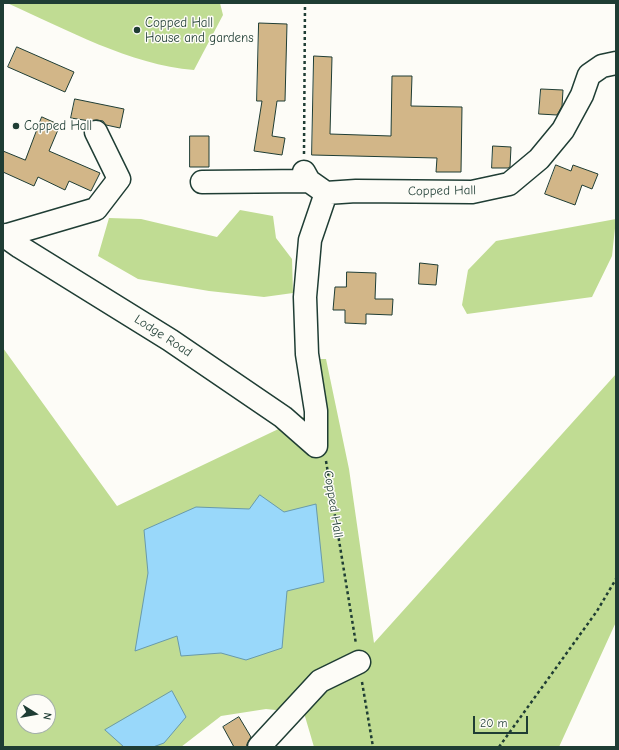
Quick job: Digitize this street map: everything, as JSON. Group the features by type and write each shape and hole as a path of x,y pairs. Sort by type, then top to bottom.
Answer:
{"lane":[{"name":"Copped Hall","path":"202,182 313,182 356,191 472,192 509,184 539,159 563,130 582,95 589,75 602,66 616,63"},
{"path":"4,236 96,209 120,179 96,132"},
{"path":"313,182 306,298 308,354 316,411 316,446"},
{"name":"Lodge Road","path":"4,236 170,340 283,416 316,446"},
{"path":"259,747 320,681 359,662"}],"path":[{"path":"305,3 313,182"},
{"name":"Copped Hall","path":"316,446 326,460 373,747"},
{"path":"499,747 597,611 616,579"}],"green space":[{"path":"7,3 220,3 223,15 194,70 170,67 122,53 75,34"},
{"path":"240,210 273,216 276,238 292,259 293,293 264,297 209,291 138,279 98,256 109,218 141,219 217,237"},
{"path":"616,219 612,256 592,297 467,314 462,305 468,270 496,241"},
{"path":"3,348 117,506 312,413 302,359 326,359 349,469 374,643 616,374 616,622 559,747 314,747 304,713 266,709 221,716 181,747 3,747"}],"water":[{"path":"260,495 284,512 316,504 324,582 287,591 282,648 246,660 221,653 181,656 177,636 135,651 148,573 144,530 196,507 249,509"},
{"path":"172,691 186,717 164,743 153,747 124,747 105,730"}],"building":[{"path":"259,23 287,24 285,101 277,101 272,136 285,138 282,155 254,151 262,101 257,101"},
{"path":"17,47 74,72 65,92 8,67"},
{"path":"314,56 332,57 330,134 391,136 392,76 412,76 411,106 462,107 461,172 436,172 437,158 312,155"},
{"path":"541,89 563,90 562,106 557,115 539,114"},
{"path":"75,99 124,109 120,128 106,125 103,121 90,121 71,118"},
{"path":"42,117 60,125 49,151 100,173 91,191 69,181 65,190 38,177 34,186 3,172 3,151 25,160"},
{"path":"190,136 209,136 209,167 190,167"},
{"path":"493,146 511,147 510,167 492,168"},
{"path":"556,165 571,171 573,165 598,174 592,189 582,185 575,205 545,194"},
{"path":"420,263 438,265 436,285 419,284"},
{"path":"347,272 376,273 375,299 393,299 392,315 366,314 366,324 345,323 345,310 333,310 335,287 346,287"},
{"path":"239,717 251,737 247,747 234,747 223,727"}],"place":[{"name":"Copped Hall House and gardens","path":"137,30"},
{"name":"Copped Hall","path":"16,126"}]}
